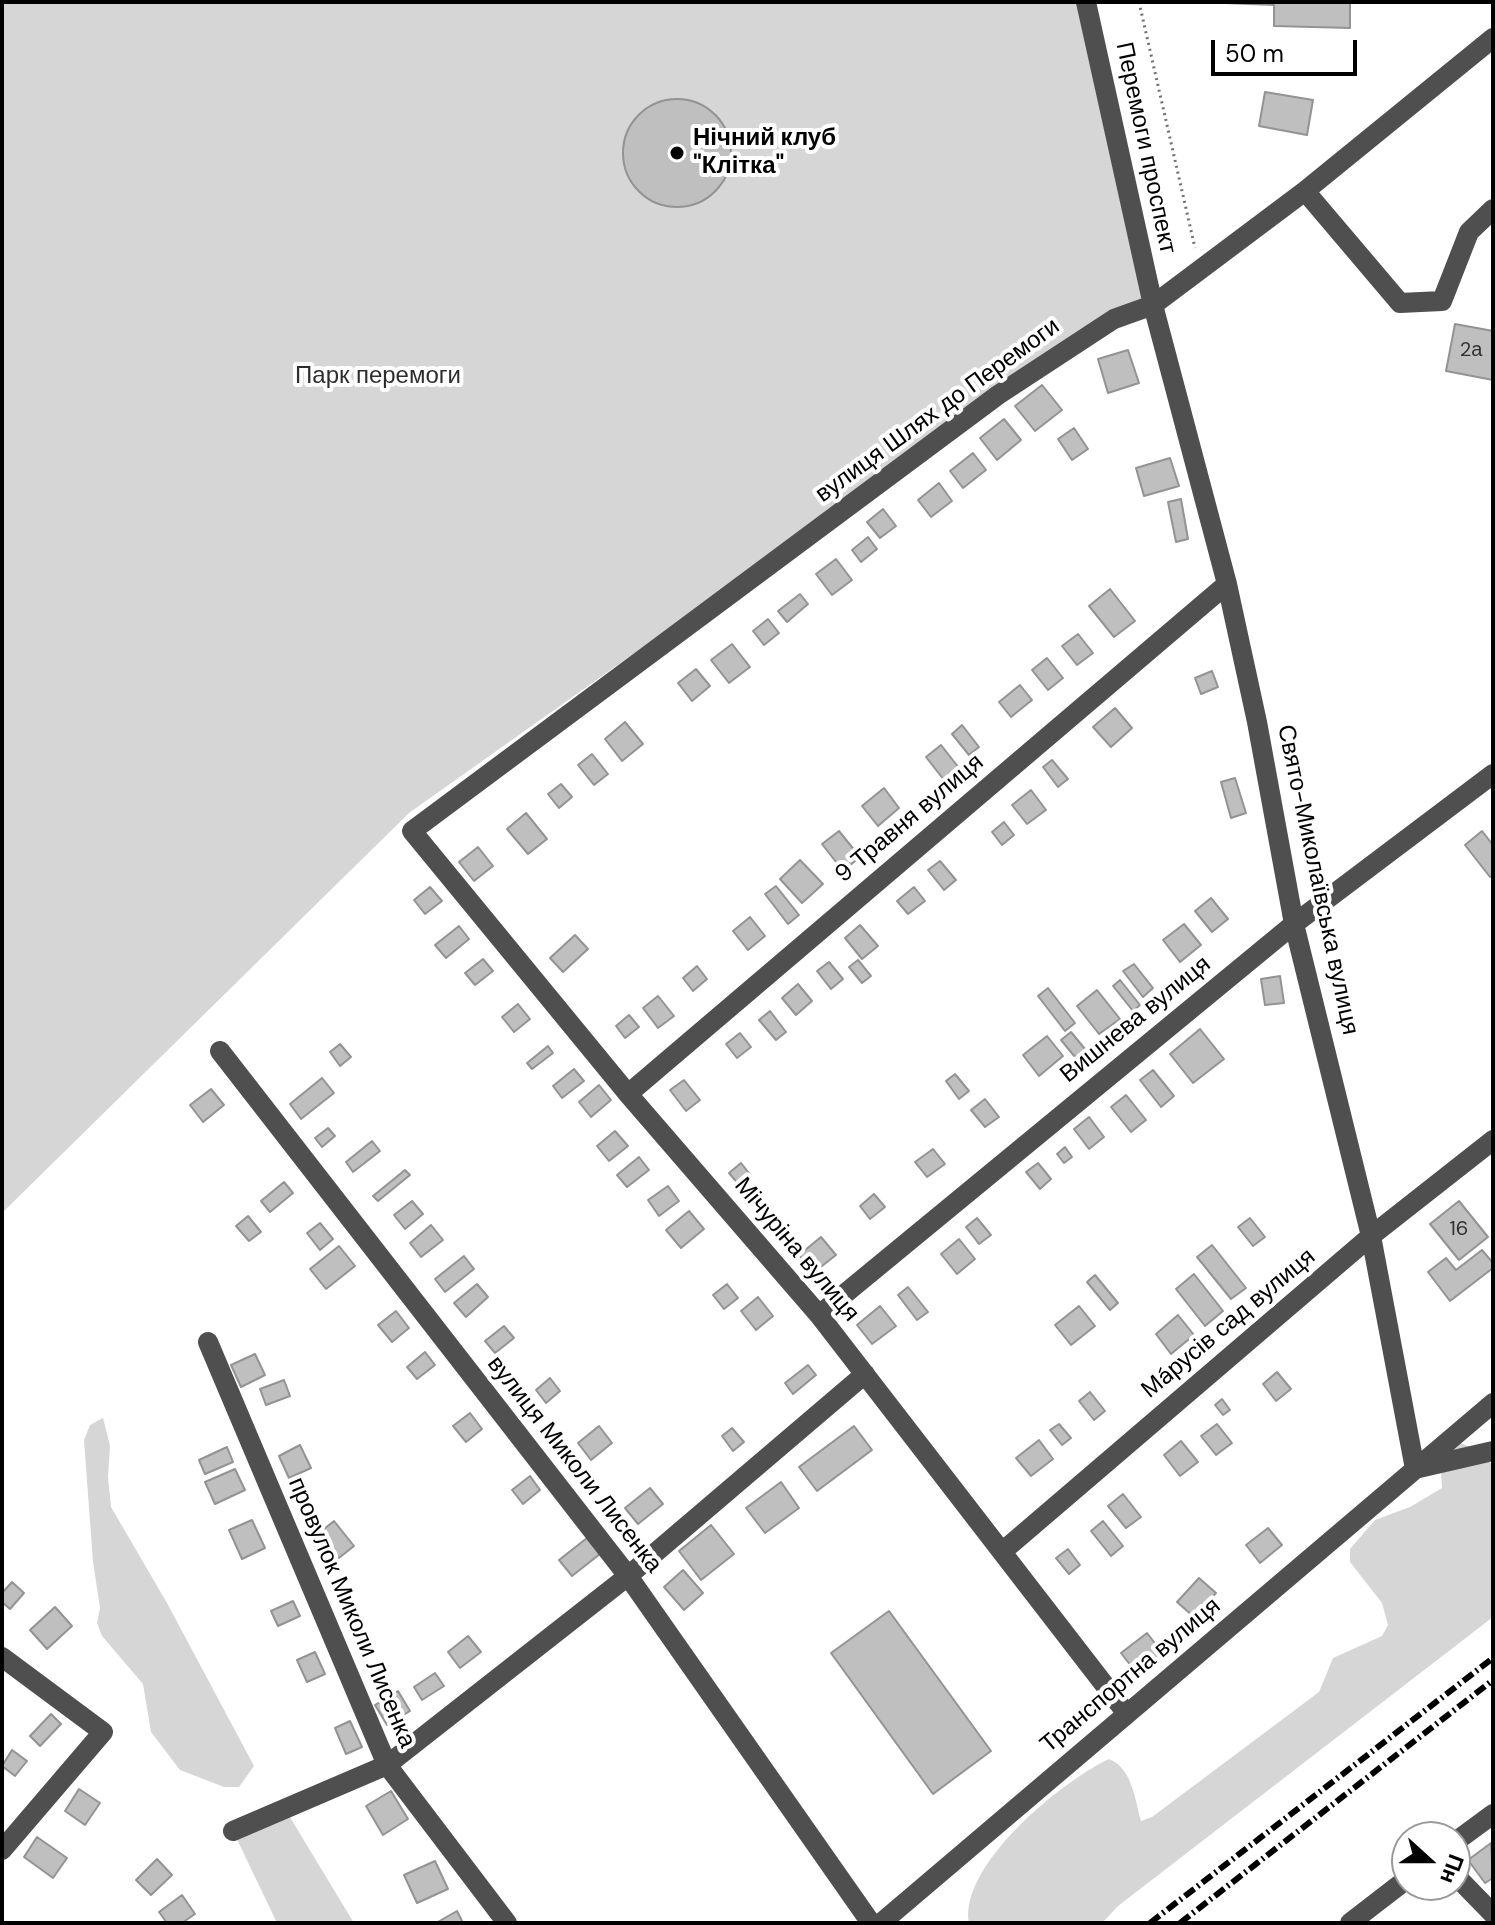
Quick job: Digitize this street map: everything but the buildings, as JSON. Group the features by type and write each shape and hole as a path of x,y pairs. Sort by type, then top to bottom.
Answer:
{"street":[{"name":"Перемоги проспект","path":"1086,2 1153,305"},
{"name":"вулиця Шлях до Перемоги","path":"412,831 998,395 1114,319 1153,305 1305,191 1493,38"},
{"path":"1305,191 1400,303 1442,301 1469,232 1493,209"},
{"name":"Свято-Миколаївська вулиця","path":"1153,305 1227,584 1257,722 1294,924 1371,1236 1415,1469"},
{"name":"9 Травня вулиця","path":"628,1094 1227,584"},
{"name":"Вишнева вулиця","path":"819,1315 1294,924 1493,774"},
{"name":"Мічуріна вулиця","path":"412,831 628,1094 819,1315 1127,1714"},
{"name":"вулиця Миколи Лисенка","path":"220,1051 628,1576 871,1923"},
{"name":"Мáрусів сад вулиця","path":"1003,1551 1371,1236 1493,1140"},
{"name":"провулок Миколи Лисенка","path":"208,1342 387,1765 507,1923"},
{"path":"233,1831 387,1765 628,1576 865,1374"},
{"name":"Транспортна вулиця","path":"881,1923 1493,1403"},
{"path":"1415,1469 1493,1451"},
{"path":"2,1657 103,1732 2,1850"},
{"path":"1471,1830 1493,1814"},
{"path":"1350,1923 1391,1891"},
{"path":"1471,1891 1493,1914"}],"path":[{"path":"1139,2 1200,270"}],"green space":[{"name":"Парк перемоги","path":"2,2 1086,2 1153,305 998,395 409,813 2,1213"},
{"path":"103,1418 110,1446 108,1477 111,1507 167,1603 254,1766 239,1787 224,1787 180,1770 151,1732 143,1684 102,1636 97,1623 100,1608 93,1562 84,1440 90,1425"},
{"path":"1450,1439 1473,1448 1493,1465 1493,1617 1118,1906 1102,1923 969,1923 970,1900 980,1876 997,1851 1041,1805 1089,1770 1109,1759 1117,1763 1128,1777 1141,1821 1152,1817 1319,1692 1333,1658 1382,1636 1388,1625 1382,1603 1350,1562 1350,1549 1375,1520 1410,1507 1442,1488 1439,1442"},
{"path":"285,1809 354,1923 277,1923 233,1831"}],"railway":[{"path":"1150,1923 1493,1658"},
{"path":"1180,1923 1493,1680"}],"place":[{"name":"Нічний клуб \"Клітка\"","path":"677,153"}]}
